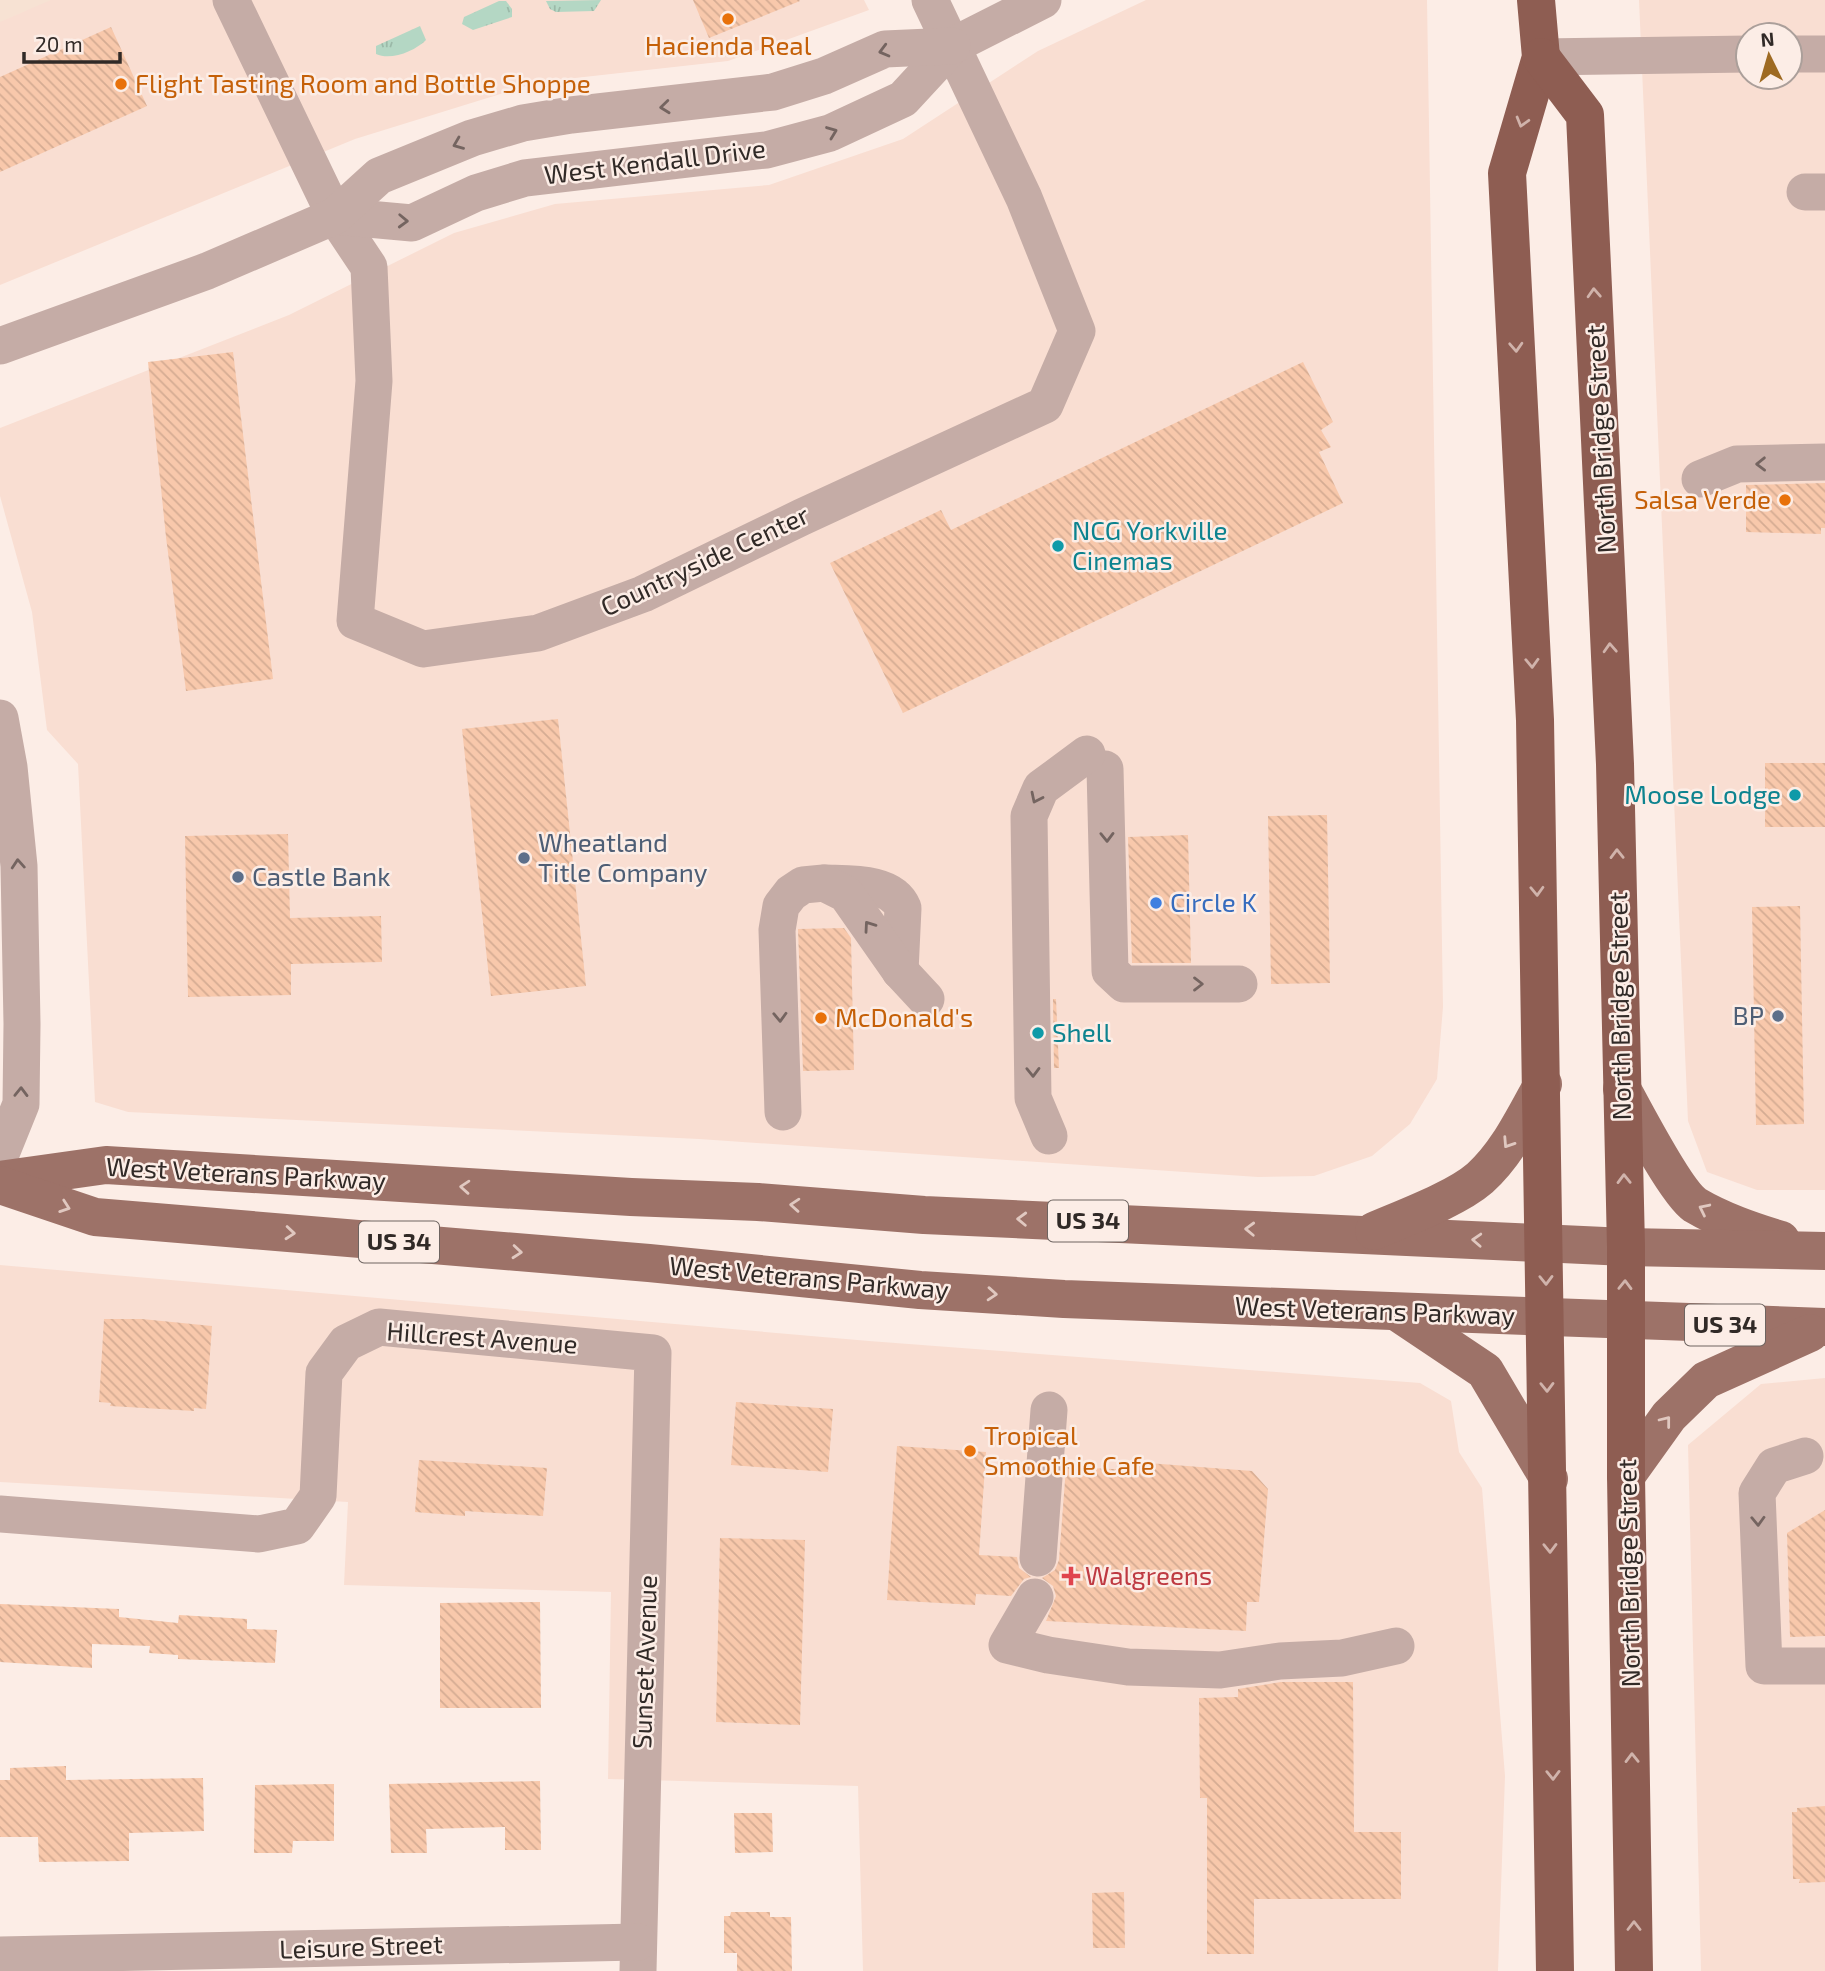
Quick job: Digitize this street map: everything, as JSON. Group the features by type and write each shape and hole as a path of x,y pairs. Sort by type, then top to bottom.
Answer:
{"highway":[{"path":"1536,0 1541,57 1507,173 1534,692 1543,1084 1555,1971"},
{"name":"North Bridge Street","path":"1541,57 1585,116 1614,727 1626,1247 1624,1322 1634,1971"}],"main road":[{"path":"1367,1234 1420,1212 1478,1180 1506,1149 1543,1084"},
{"path":"1622,1089 1651,1143 1693,1203 1741,1227 1819,1251"},
{"name":"West Veterans Parkway","path":"0,1183 106,1164 631,1198 758,1202 924,1215 1626,1247"},
{"name":"West Veterans Parkway","path":"0,1183 95,1217 635,1262 920,1290 1064,1299 1624,1322"},
{"name":"US 34","path":"1626,1247 1819,1251"},
{"path":"1397,1312 1485,1371 1549,1479"},
{"name":"US 34","path":"1624,1322 1825,1328"},
{"path":"1626,1476 1669,1416 1706,1380 1755,1355 1825,1328"}],"street":[{"name":"Countryside Center","path":"231,0 335,216 369,268 374,381 355,621 423,649 538,633 643,594 1045,405 1077,331 1024,198 930,0"},
{"name":"West Kendall Drive","path":"335,216 412,223 476,193 524,178 766,150 830,133 903,99 951,46 1043,0"},
{"name":"West Kendall Drive","path":"0,346 207,271 335,216 379,176 472,138 523,122 773,92 824,76 885,48 951,46"},
{"path":"1541,57 1734,54"},
{"path":"1804,54 1825,54"},
{"path":"1700,479 1737,464 1825,462"},
{"path":"0,718 9,767 19,866 22,1024 20,1104 0,1156"},
{"path":"1049,1136 1033,1098 1029,816 1041,788 1096,761 1110,971 1124,984 1239,984"},
{"path":"783,1112 778,930 781,906 803,885 824,883 846,894 901,971 926,999"},
{"name":"Hillcrest Avenue","path":"0,1514 259,1534 297,1526 318,1496 324,1373 346,1343 379,1327 653,1353"},
{"name":"Sunset Avenue","path":"638,1956 653,1353"},
{"path":"1038,1558 1049,1410"},
{"path":"1805,1456 1774,1465 1757,1493 1764,1666 1825,1666"},
{"path":"1035,1597 1007,1645 1048,1655 1128,1667 1220,1670 1280,1661 1342,1658 1396,1646"},
{"name":"Leisure Street","path":"0,1955 638,1956"}],"shaded area":[{"path":"0,0 864,0 869,10 728,61 539,82 355,139 0,285"},
{"path":"0,0 51,0 0,22"},
{"path":"1146,0 1427,0 1443,1007 1437,1079 1410,1124 1372,1156 1314,1176 1258,1177 699,1139 128,1112 95,1102 78,764 47,730 32,612 0,496 0,428 289,315 454,233 555,204 769,185 903,139 1038,51"},
{"path":"1639,0 1825,0 1825,1190 1757,1190 1707,1172 1688,1121"},
{"path":"0,1265 869,1341 1420,1383 1451,1401 1459,1452 1482,1488 1505,1776 1498,1971 863,1971 858,1786 608,1779 611,1592 344,1585 348,1502 0,1482"},
{"path":"1825,1378 1825,1971 1701,1971 1688,1445 1761,1384"}],"green space":[{"path":"601,0 594,11 556,12 550,9 546,1"},
{"path":"499,1 506,1 512,9 512,17 473,30 462,24 464,17"},
{"path":"420,26 426,40 416,48 396,56 376,54 376,46"}],"building":[{"name":"Hacienda Real","path":"693,0 799,0 800,1 709,38"},
{"path":"111,27 147,106 0,172 0,77"},
{"path":"233,352 273,679 186,691 166,537 148,362"},
{"name":"NCG Yorkville Cinemas","path":"1303,362 1333,422 1321,430 1331,447 1319,452 1343,503 903,713 830,563 941,510 951,530"},
{"name":"Salsa Verde","path":"1825,483 1825,528 1821,528 1821,534 1746,532 1746,485"},
{"name":"Wheatland Title Company","path":"558,719 586,986 491,996 462,729"},
{"name":"Moose Lodge","path":"1765,763 1825,763 1825,827 1765,827"},
{"path":"1327,815 1330,983 1271,984 1268,816"},
{"name":"Castle Bank","path":"288,834 290,918 381,916 382,962 291,964 291,995 188,997 185,836"},
{"name":"Circle K","path":"1188,835 1191,963 1132,963 1128,837"},
{"name":"BP","path":"1800,906 1804,1124 1756,1125 1752,907"},
{"name":"McDonald's","path":"844,928 851,938 854,1070 803,1071 798,929"},
{"path":"1053,999 1056,999 1059,1068 1054,1068"},
{"path":"104,1319 142,1319 212,1326 206,1409 194,1408 194,1411 110,1406 111,1403 99,1402"},
{"path":"736,1402 833,1409 828,1472 731,1465"},
{"path":"897,1446 986,1452 979,1555 1017,1557 1019,1568 1031,1577 1024,1579 1011,1596 976,1594 975,1605 887,1600"},
{"path":"419,1460 547,1468 543,1516 465,1511 465,1516 415,1512"},
{"name":"Walgreens","path":"1135,1462 1252,1471 1268,1489 1259,1602 1247,1602 1246,1631 1046,1621 1056,1596 1053,1586 1042,1578 1055,1570 1059,1560 1066,1467 1135,1470"},
{"path":"1825,1510 1825,1636 1790,1637 1787,1533"},
{"path":"720,1538 805,1540 800,1725 716,1722"},
{"path":"540,1602 541,1708 440,1708 440,1603"},
{"path":"0,1604 119,1609 119,1617 178,1623 179,1615 247,1619 247,1629 277,1630 275,1663 178,1659 178,1655 149,1653 150,1646 92,1644 92,1668 0,1662"},
{"path":"1281,1682 1353,1682 1354,1832 1401,1832 1401,1899 1254,1899 1254,1954 1207,1954 1207,1798 1200,1798 1199,1698 1238,1697 1238,1689"},
{"path":"66,1766 66,1780 203,1778 204,1831 129,1833 129,1861 39,1862 38,1837 0,1837 0,1780 10,1780 10,1768"},
{"path":"540,1781 541,1850 505,1850 505,1827 426,1829 427,1853 391,1853 389,1784"},
{"path":"334,1784 334,1841 293,1841 292,1853 254,1853 255,1785"},
{"path":"1825,1806 1825,1882 1799,1883 1800,1879 1793,1879 1792,1812 1797,1812 1797,1808"},
{"path":"734,1813 772,1813 773,1852 735,1853"},
{"path":"1124,1892 1125,1948 1093,1948 1092,1893"},
{"path":"731,1912 770,1912 770,1917 791,1917 792,1971 737,1971 737,1953 724,1953 724,1916 730,1916"}],"place":[{"name":"Hacienda Real","path":"728,19"},
{"name":"Flight Tasting Room and Bottle Shoppe","path":"121,84"},
{"name":"Salsa Verde","path":"1785,500"},
{"name":"NCG Yorkville Cinemas","path":"1058,546"},
{"name":"Moose Lodge","path":"1795,795"},
{"name":"Wheatland Title Company","path":"524,858"},
{"name":"Castle Bank","path":"238,877"},
{"name":"Circle K","path":"1156,903"},
{"name":"BP","path":"1778,1016"},
{"name":"McDonald's","path":"821,1018"},
{"name":"Shell","path":"1038,1033"},
{"name":"Tropical Smoothie Cafe","path":"970,1451"},
{"name":"Walgreens","path":"1071,1576"}]}
